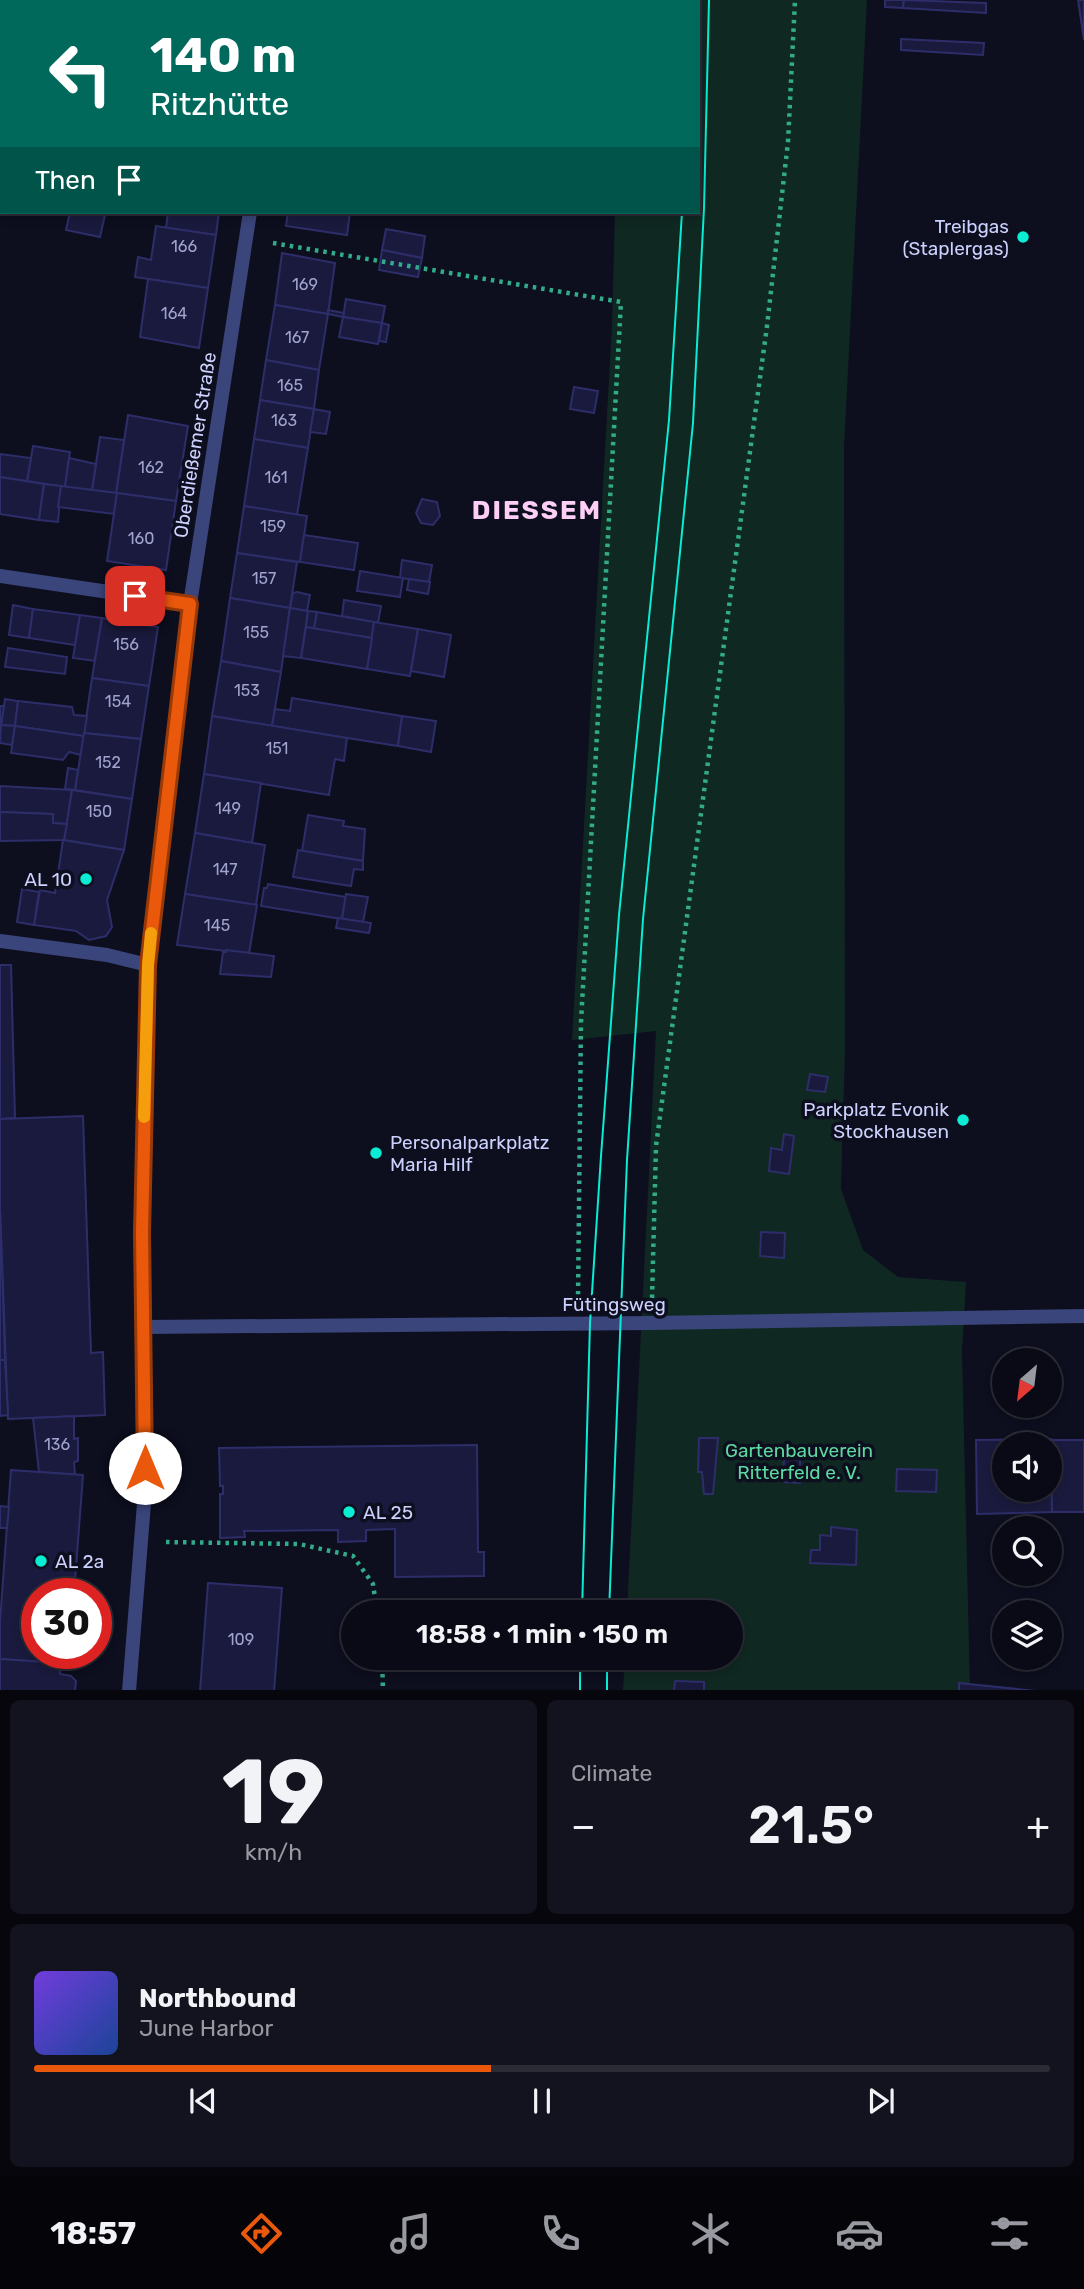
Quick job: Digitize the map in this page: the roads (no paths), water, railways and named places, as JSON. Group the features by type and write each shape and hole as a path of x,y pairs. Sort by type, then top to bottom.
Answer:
{"street":[{"name":"Oberdießemer Straße","path":"129,1690 145,1491 142,1233 148,965 190,604 250,214"},
{"path":"0,576 190,604"},
{"path":"0,941 107,955 148,965"},
{"name":"Fütingsweg","path":"144,1327 1084,1316"}],"tram line":[{"path":"609,1600 627,1160 643,919 693,423 704,208 709,0"},
{"path":"582,1600 590,1323 601,1156 619,915 669,420 682,214"},
{"path":"580,1670 580,1690"},
{"path":"607,1670 607,1690"}],"place":[{"name":"Treibgas (Staplergas)","path":"1023,237"},
{"name":"AL 10","path":"86,879"},
{"name":"Parkplatz Evonik Stockhausen","path":"963,1120"},
{"name":"Personalparkplatz Maria Hilf","path":"376,1153"},
{"name":"AL 25","path":"349,1512"},
{"name":"AL 2a","path":"41,1561"}],"district":[{"name":"DIESSEM","path":"537,510"}],"park label":[{"name":"Gartenbauverein Ritterfeld e. V.","path":"799,1461"}]}
